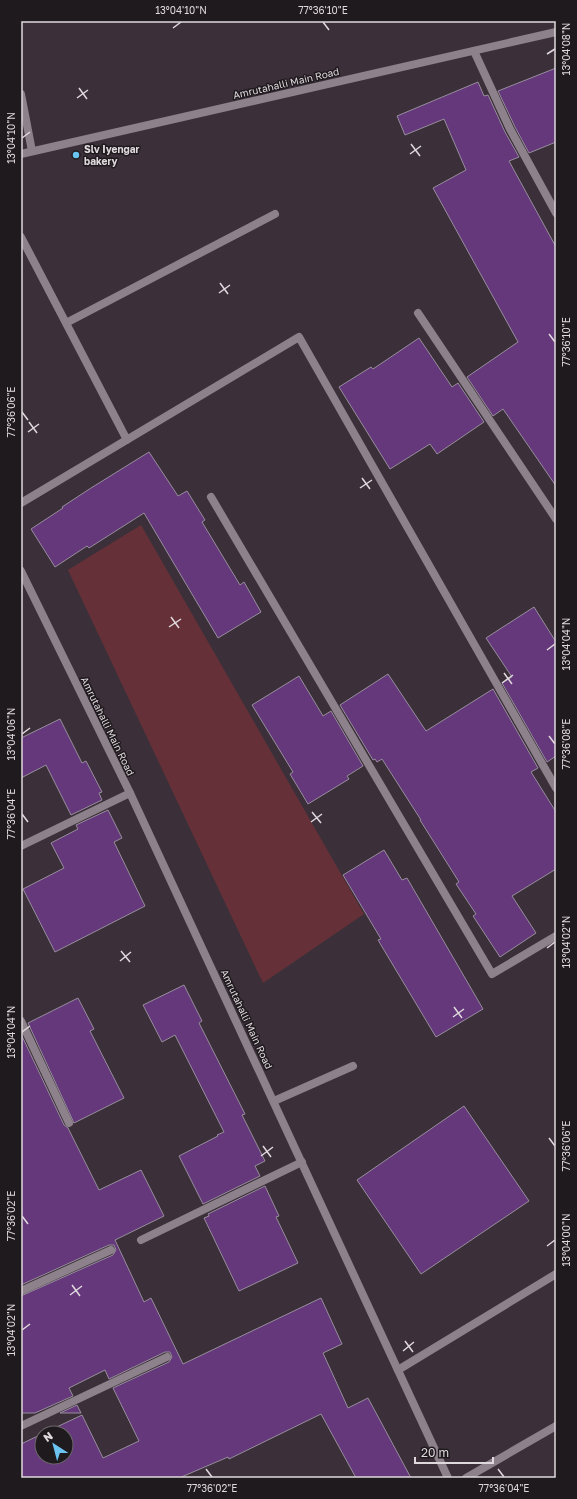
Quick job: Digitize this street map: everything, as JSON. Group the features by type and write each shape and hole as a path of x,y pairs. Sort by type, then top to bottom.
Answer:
{"street":[{"name":"Amrutahalli Main Road","path":"21,154 556,32"},
{"path":"474,51 510,129 556,213"},
{"path":"21,94 32,151"},
{"path":"66,323 275,214"},
{"path":"21,237 127,440"},
{"path":"418,313 556,519"},
{"path":"21,503 299,337 556,788"},
{"path":"211,498 492,974 556,936"},
{"name":"Amrutahalli Main Road","path":"21,571 130,792 448,1478"},
{"path":"21,846 130,792"},
{"path":"21,1021 69,1123"},
{"path":"274,1101 353,1066"},
{"path":"141,1240 302,1162"},
{"path":"21,1291 111,1250"},
{"path":"398,1370 556,1274"},
{"path":"21,1426 167,1357"},
{"path":"466,1478 556,1426"}],"shaded area":[{"path":"141,525 364,914 263,983 68,570"}],"building":[{"path":"556,68 556,142 529,153 498,91"},
{"path":"478,82 484,96 488,95 505,132 519,157 509,161 556,247 556,486 503,409 493,416 467,377 518,342 433,188 466,170 444,119 405,135 397,116"},
{"path":"419,338 452,387 458,383 484,422 437,454 430,444 390,469 339,387 371,367 373,369"},
{"path":"149,452 178,496 187,491 205,520 202,522 240,585 244,582 261,612 218,638 144,513 89,548 87,546 55,567 31,529 91,488"},
{"path":"534,607 556,642 556,756 547,762 502,683 512,677 486,638"},
{"path":"388,674 426,731 493,689 538,768 531,772 556,812 556,869 512,896 536,933 500,957 473,916 476,914 456,884 459,882 421,820 382,759 377,762 375,759 373,760 340,705"},
{"path":"299,676 323,716 331,711 363,766 347,776 349,779 308,804 290,774 293,772 252,705"},
{"path":"60,719 82,763 86,761 102,792 99,793 102,800 71,815 46,765 21,778 21,738"},
{"path":"108,810 122,838 114,842 145,906 55,952 23,889 64,868 51,843 78,829 76,825"},
{"path":"384,850 402,880 407,878 483,1009 436,1037 378,940 381,939 343,875"},
{"path":"184,985 202,1021 199,1023 245,1114 242,1115 265,1161 255,1166 260,1176 203,1204 179,1156 224,1132 175,1035 162,1042 143,1005"},
{"path":"78,998 94,1029 90,1031 124,1098 74,1123 28,1023"},
{"path":"21,1034 64,1125 68,1128 99,1190 141,1170 164,1216 115,1240 144,1302 151,1298 183,1364 321,1298 342,1344 323,1353 348,1408 368,1398 411,1478 356,1478 321,1414 229,1459 228,1457 179,1478 21,1478 21,1444 34,1438 34,1465 74,1465 74,1425 61,1425 82,1415 103,1458 139,1441 113,1388 169,1362 172,1357 170,1352 165,1352 109,1379 105,1370 69,1388 73,1396 35,1413 21,1413 21,1296 113,1255 116,1250 114,1245 109,1245 21,1285"},
{"path":"464,1106 529,1201 421,1274 357,1180"},
{"path":"265,1186 279,1216 276,1217 298,1263 239,1291 204,1218 209,1216 208,1214"},
{"path":"77,1405 81,1413 60,1413"}],"place":[{"name":"Slv Iyengar bakery","path":"76,155"}]}
